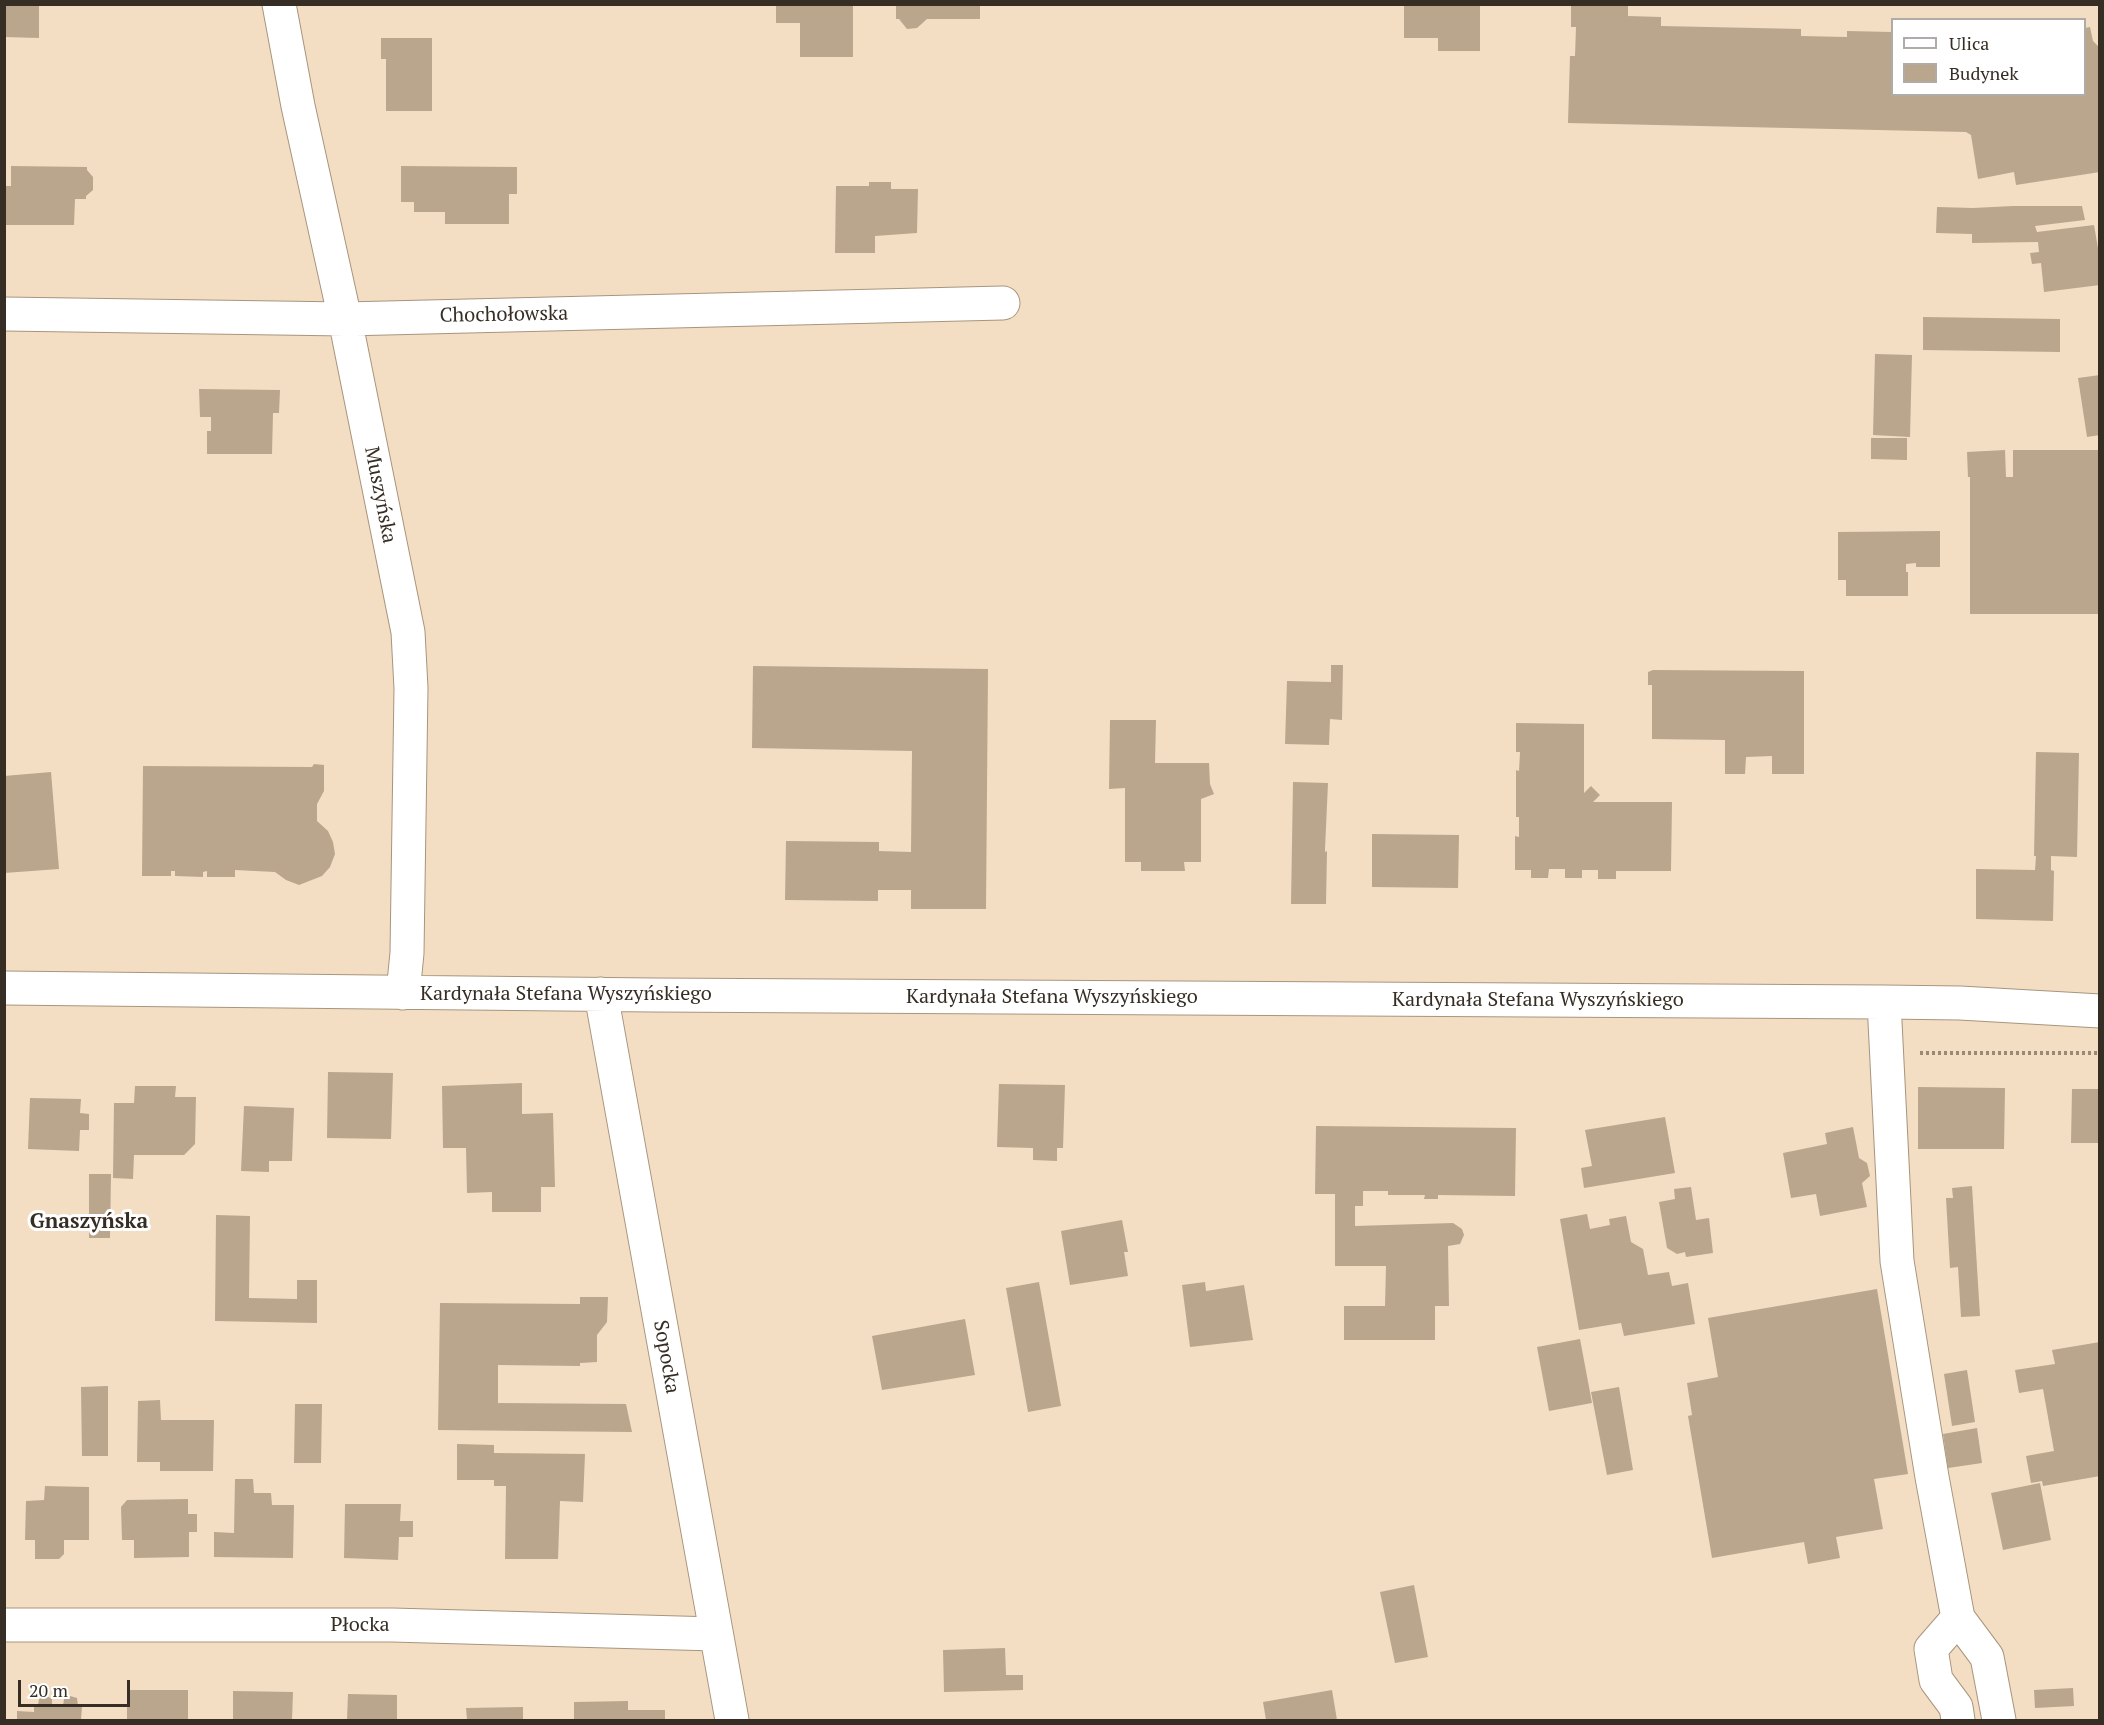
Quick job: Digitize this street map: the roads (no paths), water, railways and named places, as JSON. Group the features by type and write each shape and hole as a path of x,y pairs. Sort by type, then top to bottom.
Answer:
{"street":[{"name":"Muszyńska","path":"279,4 298,106 345,319 408,632 411,700 406,953 403,993"},
{"name":"Chochołowska","path":"4,314 345,319 1004,303"},
{"name":"Kardynała Stefana Wyszyńskiego","path":"4,988 403,993 1884,1002 1960,1003 2100,1011"},
{"name":"Sopocka","path":"601,994 732,1720"},
{"path":"1884,1002 1898,1261 1932,1477 1958,1618 1987,1657 1998,1720"},
{"path":"1958,1618 1931,1649 1936,1680 1956,1707 1958,1720"},
{"name":"Płocka","path":"4,1625 392,1625 715,1634"}],"district":[{"name":"Gnaszyńska","path":"89,1222"}]}
